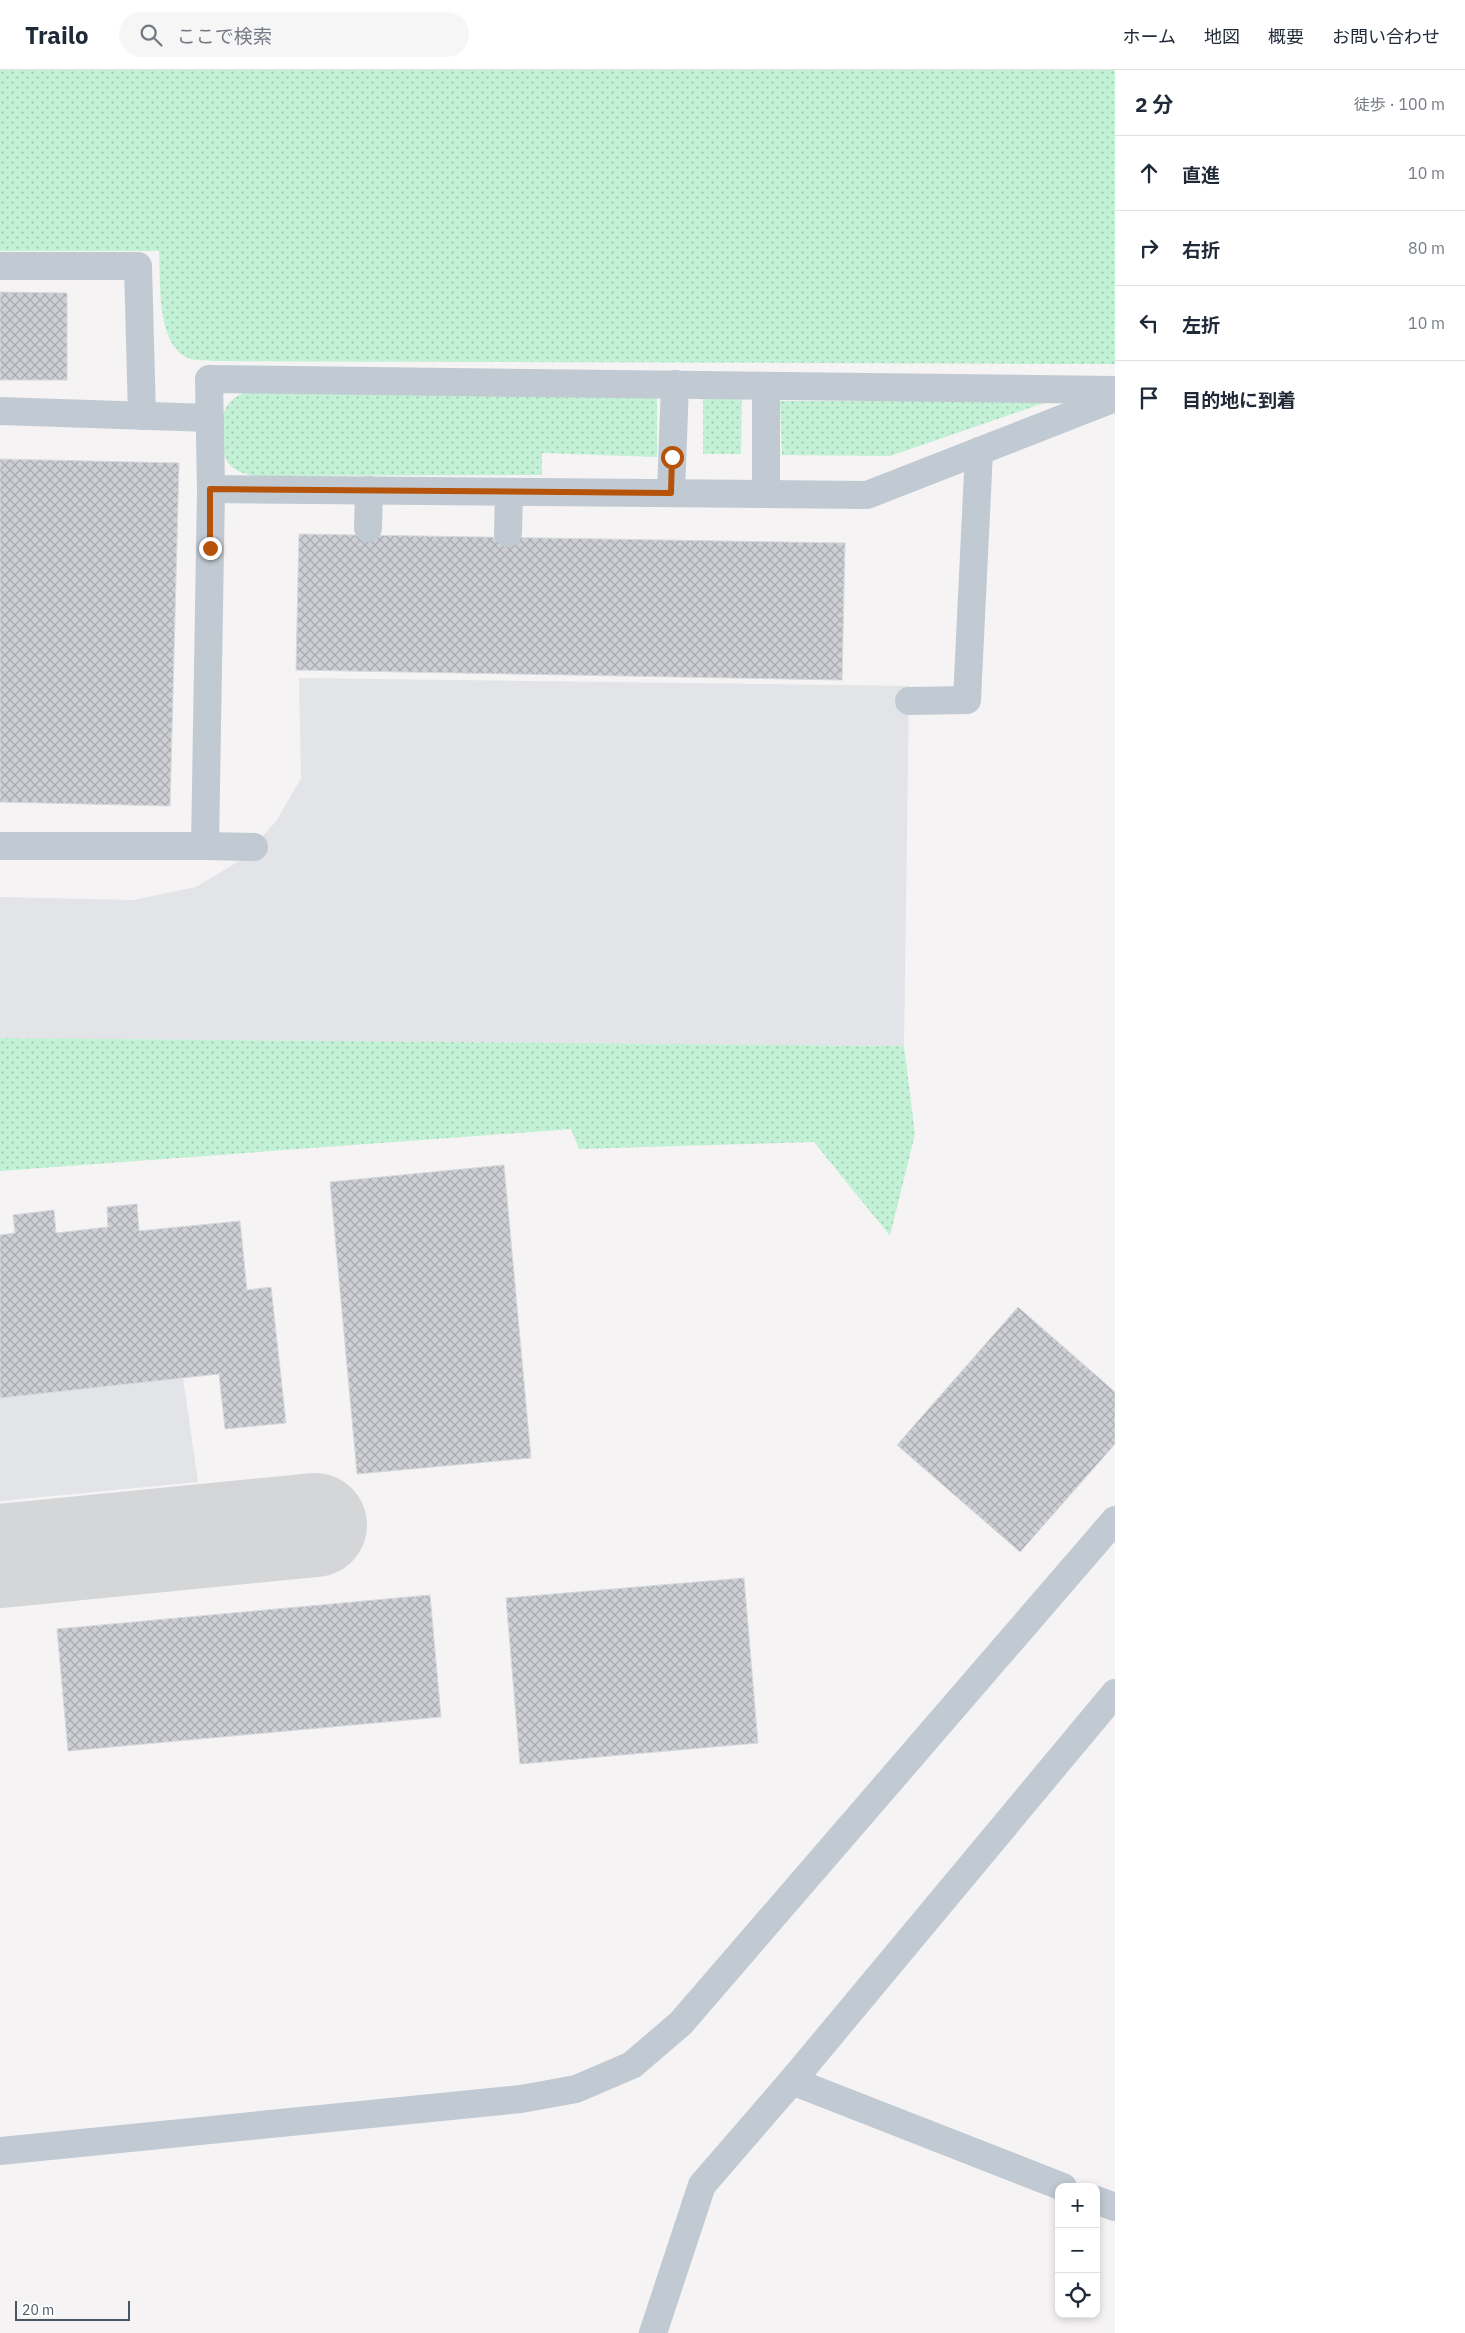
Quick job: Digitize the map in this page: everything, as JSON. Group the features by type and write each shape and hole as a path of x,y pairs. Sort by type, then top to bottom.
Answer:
{"street":[{"path":"0,266 138,266 142,416"},
{"path":"205,846 210,489 209,378 1115,390"},
{"path":"671,493 675,384"},
{"path":"766,386 766,494"},
{"path":"210,489 867,495 1115,398"},
{"path":"0,411 210,418"},
{"path":"909,701 967,700 979,451"},
{"path":"368,528 369,490"},
{"path":"508,533 509,492"},
{"path":"0,846 254,847"},
{"path":"0,2152 521,2098 576,2089 632,2065 681,2023 1115,1520"},
{"path":"654,2333 702,2185 792,2081 1115,1693"},
{"path":"792,2081 1055,2184"},
{"path":"1100,2201 1115,2207"}],"shaded area":[{"path":"299,678 909,686 904,1046 0,1038 0,897 133,900 196,887 244,858 277,820 301,778"},
{"path":"183,1378 198,1482 0,1501 0,1398"}],"green space":[{"path":"0,70 1115,70 1115,364 214,361 191,359 179,352 171,341 166,327 162,312 159,251 0,251"},
{"path":"250,391 657,395 657,457 542,453 542,475 254,476 238,471 228,463 225,458 222,435 224,412 230,402 235,397"},
{"path":"742,395 741,454 703,454 703,396"},
{"path":"780,401 1050,401 890,456 782,455"},
{"path":"0,1038 904,1046 915,1134 890,1236 814,1142 579,1149 571,1129 0,1171"}],"building":[{"path":"0,292 67,293 67,380 0,380"},
{"path":"0,459 179,463 170,806 0,802"},
{"path":"299,534 845,543 842,680 296,670"},
{"path":"504,1165 531,1458 357,1474 330,1182"},
{"path":"137,1204 139,1231 240,1221 247,1290 271,1287 286,1423 225,1429 219,1374 0,1398 0,1235 15,1233 13,1215 54,1210 56,1233 108,1227 107,1207"},
{"path":"1018,1307 1115,1392 1115,1444 1020,1552 897,1445"},
{"path":"744,1578 758,1743 520,1764 506,1598"},
{"path":"430,1595 441,1717 68,1751 57,1629"}],"taxiway":[{"path":"0,1556 315,1525"}],"route":[{"path":"210,548 210,489 671,493 672,457"}]}
